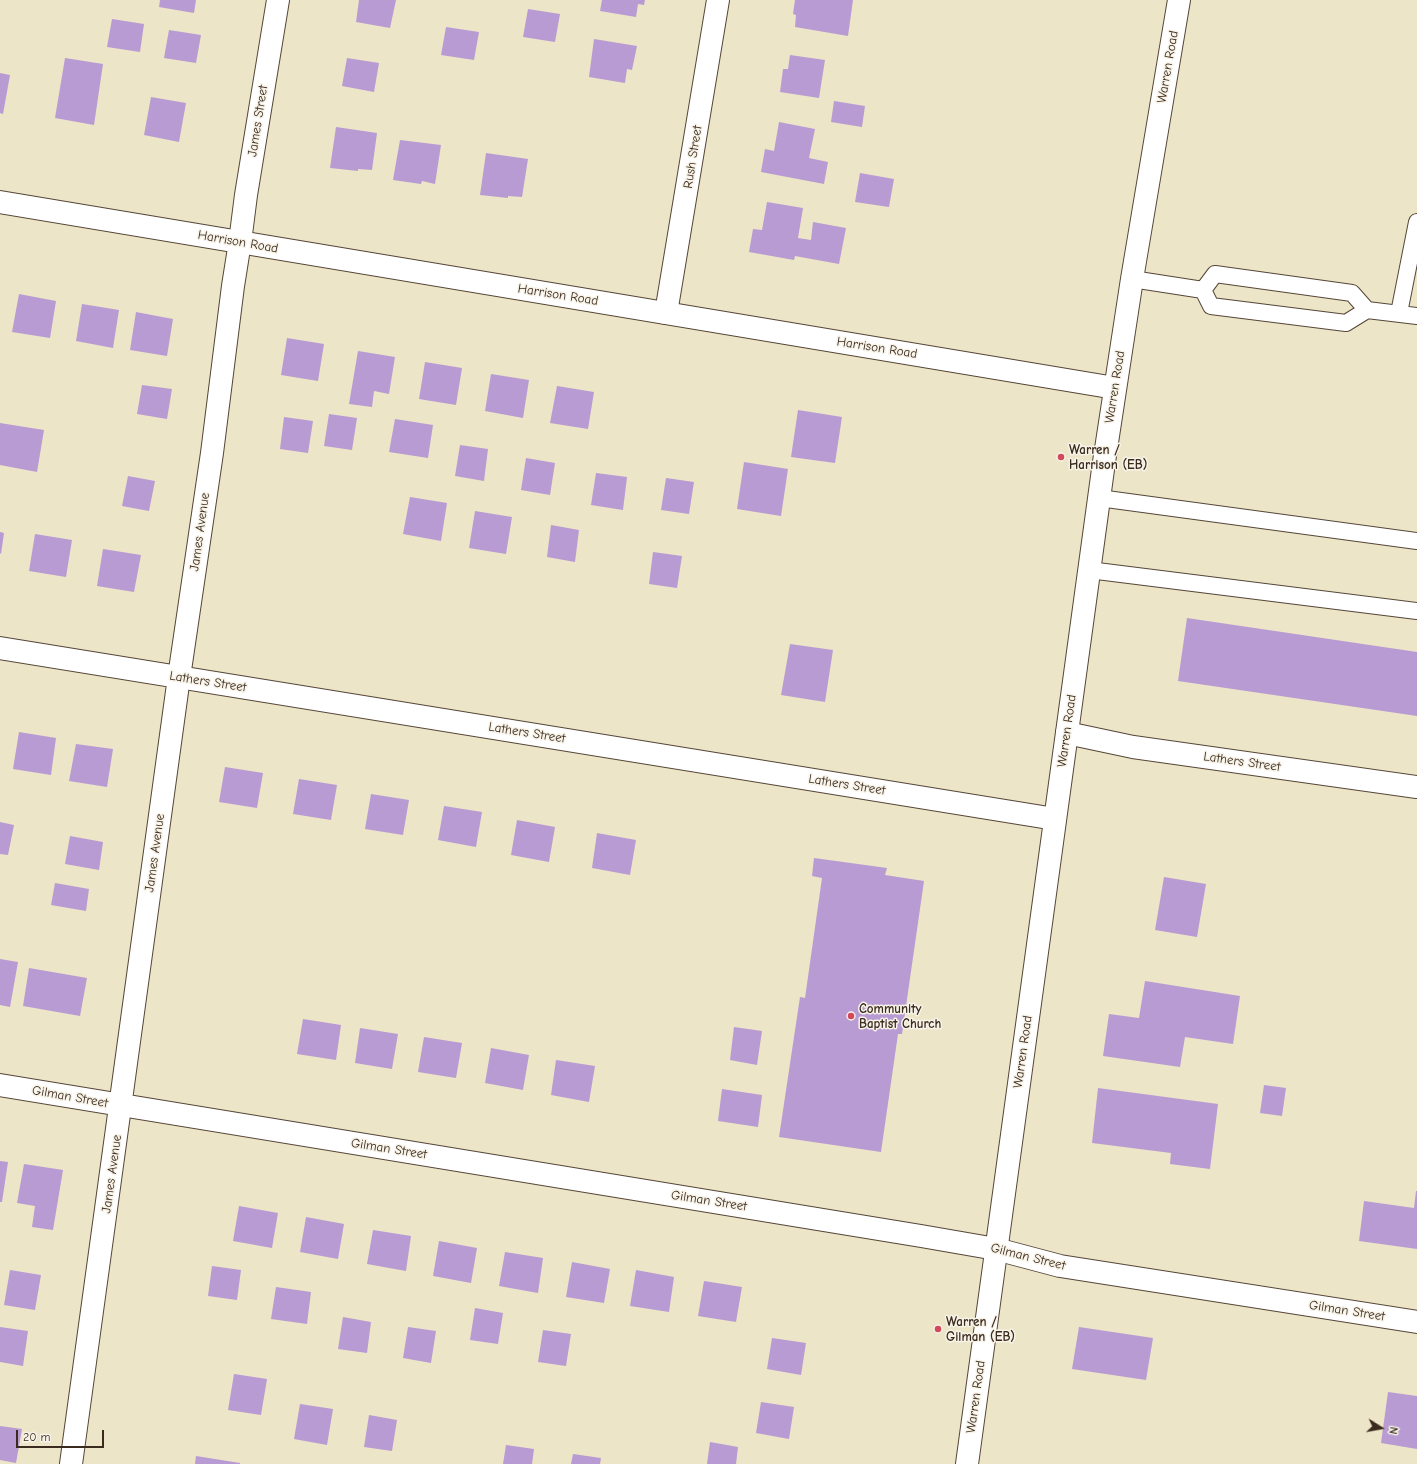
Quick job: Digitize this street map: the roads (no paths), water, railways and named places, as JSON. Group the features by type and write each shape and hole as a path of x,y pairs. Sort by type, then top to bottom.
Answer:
{"street":[{"name":"James Street","path":"240,242 278,0"},
{"name":"Rush Street","path":"666,313 718,0"},
{"name":"Warren Road","path":"967,1464 1099,498 1132,279 1179,0"},
{"name":"Harrison Road","path":"0,202 1115,388"},
{"name":"James Avenue","path":"71,1464 240,242"},
{"name":"Lathers Street","path":"0,648 1055,819"},
{"name":"Lathers Street","path":"1067,733 1133,747 1417,787"},
{"name":"Gilman Street","path":"0,1085 996,1248 1060,1266 1417,1322"}],"lane":[{"path":"1399,313 1417,222"},
{"path":"1203,290 1215,274 1352,293 1368,310"},
{"path":"1132,279 1203,290"},
{"path":"1203,290 1211,306 1346,323 1368,310 1417,316"},
{"path":"1099,498 1417,541"},
{"path":"1089,570 1417,611"}],"place":[{"name":"Warren / Harrison (EB)","path":"1061,457"},
{"name":"Community Baptist Church","path":"851,1016"},
{"name":"Warren / Gilman (EB)","path":"938,1329"}]}
